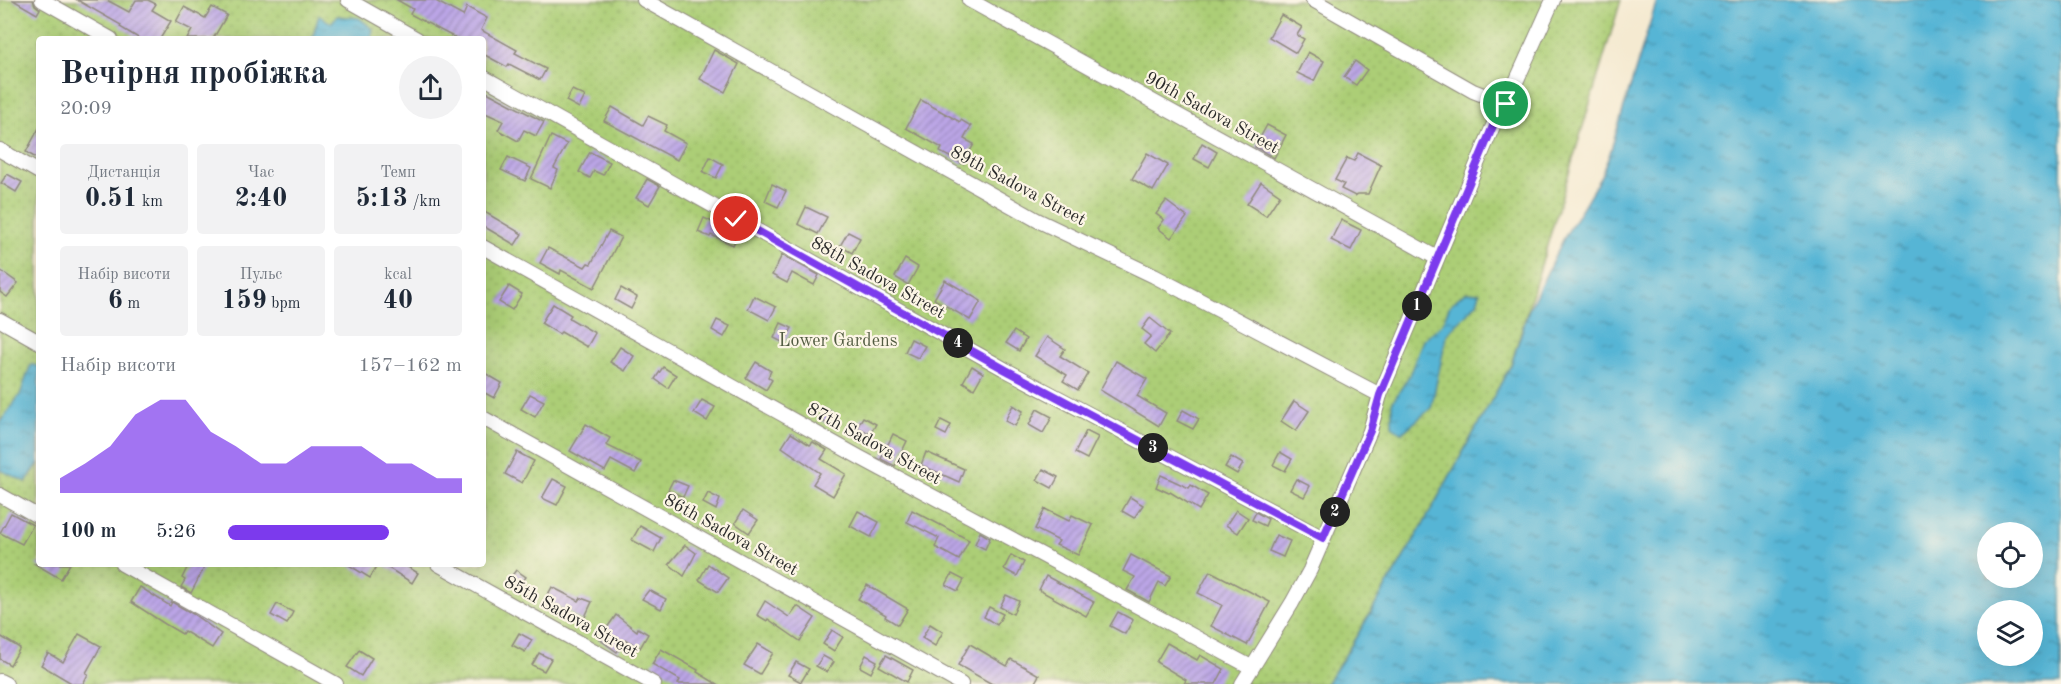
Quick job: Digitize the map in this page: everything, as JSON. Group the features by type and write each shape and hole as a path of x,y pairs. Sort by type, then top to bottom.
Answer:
{"street":[{"path":"42,0 106,36"},
{"path":"348,0 412,36"},
{"name":"89th Sadova Street","path":"644,0 1038,220 1154,276 1380,395"},
{"name":"90th Sadova Street","path":"969,0 1437,258"},
{"path":"1312,0 1473,91 1506,104"},
{"path":"1242,684 1310,570 1370,431 1380,395 1493,126 1506,104 1554,0"},
{"name":"88th Sadova Street","path":"486,79 1006,370 1323,538"},
{"path":"0,150 36,170"},
{"name":"87th Sadova Street","path":"486,249 859,458 1251,666"},
{"path":"0,320 36,340"},
{"name":"86th Sadova Street","path":"486,420 961,684"},
{"path":"0,495 36,515"},
{"path":"127,567 336,684"},
{"name":"85th Sadova Street","path":"443,567 654,684"},
{"path":"0,681 6,684"}],"green space":[{"name":"Lower Gardens","path":"0,0 1621,0 1511,365 1420,530 1326,684 0,684"}],"water":[{"path":"1657,0 2061,0 2061,684 1326,684 1420,530 1511,365 1529,309 1564,238 1600,178 1610,153"},
{"path":"319,15 331,23 337,16 359,18 373,29 372,36 313,36"},
{"path":"1465,292 1480,293 1477,303 1447,334 1431,408 1402,433 1392,426 1392,403 1409,376 1423,340 1442,324 1450,305"},
{"path":"31,364 36,366 36,467 26,482 0,470 0,422 20,395"}],"building":[{"path":"13,0 33,0 40,9 37,14"},
{"path":"77,0 107,0 129,12 136,0 148,0 156,4 152,10 171,21 162,36 135,36 120,27 121,25"},
{"path":"397,0 434,0 463,16 467,7 487,18 481,30 517,50 515,53 546,69 540,80 509,64 507,67 486,56 486,36 451,36 410,14 413,9"},
{"path":"184,7 205,18 212,7 227,15 215,36 189,36 192,30 176,22"},
{"path":"1281,15 1302,27 1297,35 1304,39 1296,53 1269,37"},
{"path":"714,50 739,64 725,92 700,79"},
{"path":"1308,52 1324,61 1314,81 1297,73"},
{"path":"1355,61 1367,70 1356,85 1344,77"},
{"path":"572,90 585,96 579,108 566,101"},
{"path":"486,92 544,122 536,136 524,130 518,141 498,130 503,121 486,113"},
{"path":"921,100 971,126 964,139 974,144 963,164 940,152 942,148 906,128"},
{"path":"612,107 643,125 648,116 667,125 664,131 686,143 677,160 604,121"},
{"path":"1267,125 1286,135 1274,158 1255,147"},
{"path":"36,134 36,158 26,152"},
{"path":"551,136 567,144 554,168 558,170 550,188 531,179"},
{"path":"1202,143 1217,152 1209,167 1194,159"},
{"path":"590,152 610,162 603,175 594,171 590,178 579,172"},
{"path":"1147,153 1168,165 1153,191 1132,179"},
{"path":"1358,153 1381,165 1368,194 1355,196 1341,189 1344,184 1335,180 1347,158 1354,161"},
{"path":"508,157 531,168 525,181 501,170"},
{"path":"710,157 723,164 716,178 703,172"},
{"path":"7,174 22,182 16,192 1,183"},
{"path":"647,179 660,186 649,205 636,198"},
{"path":"1261,182 1280,195 1266,216 1247,204"},
{"path":"772,184 786,191 778,207 765,201"},
{"path":"1166,201 1187,217 1171,238 1158,228 1164,220 1156,214"},
{"path":"806,207 827,217 818,234 798,224"},
{"path":"486,213 522,234 515,245 486,228"},
{"path":"704,218 738,234 733,245 698,232"},
{"path":"1341,220 1361,230 1351,250 1331,240"},
{"path":"609,231 621,237 594,288 561,270 560,274 540,263 548,248 585,267 588,263 591,264"},
{"path":"848,232 860,238 852,253 840,246"},
{"path":"782,255 819,275 814,285 792,273 787,283 772,275"},
{"path":"905,259 918,267 908,285 895,277"},
{"path":"0,270 18,283 7,297 0,292"},
{"path":"945,280 981,301 970,320 934,299"},
{"path":"509,286 522,294 512,310 499,302"},
{"path":"621,288 637,297 631,309 615,300"},
{"path":"754,296 776,307 769,320 748,309"},
{"path":"553,304 571,315 569,318 595,333 587,347 541,323"},
{"path":"1150,318 1170,334 1155,353 1144,344 1151,336 1142,329"},
{"path":"717,320 730,326 724,337 712,330"},
{"path":"781,323 792,328 784,343 774,338"},
{"path":"1014,331 1026,339 1019,351 1006,343"},
{"path":"1047,337 1065,349 1060,356 1088,373 1078,390 1063,381 1067,375 1035,356"},
{"path":"911,339 925,346 918,358 905,352"},
{"path":"620,347 634,356 625,371 610,362"},
{"path":"1116,361 1147,379 1137,396 1166,413 1159,426 1100,390"},
{"path":"756,362 771,371 768,377 772,380 766,390 746,378"},
{"path":"972,366 983,373 974,389 963,382"},
{"path":"663,367 676,375 668,388 655,379"},
{"path":"486,374 502,383 494,398 486,394"},
{"path":"530,394 544,401 535,417 521,409"},
{"path":"702,400 715,407 707,421 694,413"},
{"path":"1294,401 1309,411 1296,431 1281,421"},
{"path":"1013,405 1023,411 1015,426 1005,421"},
{"path":"824,409 834,413 828,424 818,419"},
{"path":"1037,409 1052,417 1043,433 1029,425"},
{"path":"1183,410 1199,419 1193,429 1177,421"},
{"path":"863,417 876,424 870,434 857,427"},
{"path":"941,420 951,425 946,435 936,430"},
{"path":"586,424 610,438 606,445 641,462 635,473 611,460 605,471 570,451"},
{"path":"1086,431 1098,437 1087,459 1075,453"},
{"path":"791,433 810,445 813,442 827,450 821,459 846,474 833,496 813,484 820,473 782,447"},
{"path":"893,434 907,441 895,466 881,459"},
{"path":"517,452 534,461 522,483 505,474"},
{"path":"926,452 964,469 959,482 921,465"},
{"path":"1280,452 1292,459 1285,471 1273,465"},
{"path":"1231,457 1243,464 1237,474 1225,467"},
{"path":"1043,469 1058,477 1052,488 1037,480"},
{"path":"1161,475 1189,488 1191,485 1208,495 1199,510 1170,492 1156,487"},
{"path":"553,479 567,486 557,505 542,498"},
{"path":"1296,479 1310,486 1304,497 1290,490"},
{"path":"673,480 688,486 683,497 668,490"},
{"path":"708,493 720,499 716,510 703,503"},
{"path":"1130,497 1143,505 1134,518 1122,511"},
{"path":"1045,509 1069,521 1072,515 1093,525 1078,555 1056,545 1059,541 1035,529"},
{"path":"743,510 758,520 749,533 735,523"},
{"path":"912,510 969,540 959,560 935,547 939,538 907,522"},
{"path":"1236,510 1248,518 1238,533 1226,525"},
{"path":"858,511 879,522 871,537 850,526"},
{"path":"1256,512 1268,519 1265,526 1252,520"},
{"path":"11,513 33,525 22,544 0,533"},
{"path":"640,526 661,538 654,552 632,540"},
{"path":"980,532 990,538 985,549 975,544"},
{"path":"1276,535 1290,541 1283,557 1269,551"},
{"path":"685,545 696,553 684,576 669,564"},
{"path":"1011,555 1024,562 1017,576 1004,569"},
{"path":"1131,555 1171,576 1165,586 1159,582 1149,602 1127,590 1135,577 1123,571"},
{"path":"708,564 728,578 718,592 699,580"},
{"path":"40,567 68,567 61,579"},
{"path":"188,567 204,567 191,593 181,587 185,580 182,578"},
{"path":"352,567 376,567 370,578"},
{"path":"387,567 408,567 418,573 412,583"},
{"path":"516,570 526,577 518,588 508,581"},
{"path":"1210,571 1270,602 1247,645 1211,626 1222,605 1198,593"},
{"path":"952,574 964,580 958,591 946,585"},
{"path":"1046,576 1094,602 1086,616 1039,590"},
{"path":"867,585 908,609 898,625 885,617 886,615 858,599"},
{"path":"140,587 170,606 172,602 193,614 221,634 212,648 184,631 182,634 131,602"},
{"path":"552,587 579,601 581,598 592,602 583,621 545,600"},
{"path":"649,590 666,599 661,609 642,599"},
{"path":"1006,595 1019,601 1013,614 1000,607"},
{"path":"765,601 789,617 797,606 815,618 800,641 768,619 767,621 757,615"},
{"path":"277,604 293,612 287,624 271,615"},
{"path":"989,607 1003,614 997,625 984,617"},
{"path":"1118,612 1133,620 1125,634 1110,626"},
{"path":"616,615 637,631 638,628 648,634 640,648 626,640 617,652 599,639"},
{"path":"930,624 943,632 935,646 922,638"},
{"path":"832,630 843,637 834,651 823,644"},
{"path":"519,633 532,640 525,652 512,645"},
{"path":"79,634 101,646 86,673 88,674 83,684 73,684 41,665 48,653 63,662"},
{"path":"0,636 20,648 10,665 0,659"},
{"path":"1167,643 1197,660 1200,655 1224,669 1216,684 1184,684 1186,680 1156,662"},
{"path":"758,644 773,653 760,674 744,665"},
{"path":"970,644 1007,666 1011,659 1039,675 1034,684 992,684 958,665"},
{"path":"661,649 698,670 697,672 717,684 678,684 680,680 652,664"},
{"path":"359,650 372,658 361,676 347,667"},
{"path":"539,653 551,659 544,671 532,665"},
{"path":"866,655 877,661 871,673 860,667"},
{"path":"886,655 913,670 907,682 879,666"},
{"path":"823,656 834,662 827,672 816,666"},
{"path":"796,662 809,669 801,682 788,675"}],"route":[{"path":"736,219 1006,370 1323,538 1370,431 1380,395 1431,272 1493,126 1506,104"}]}
